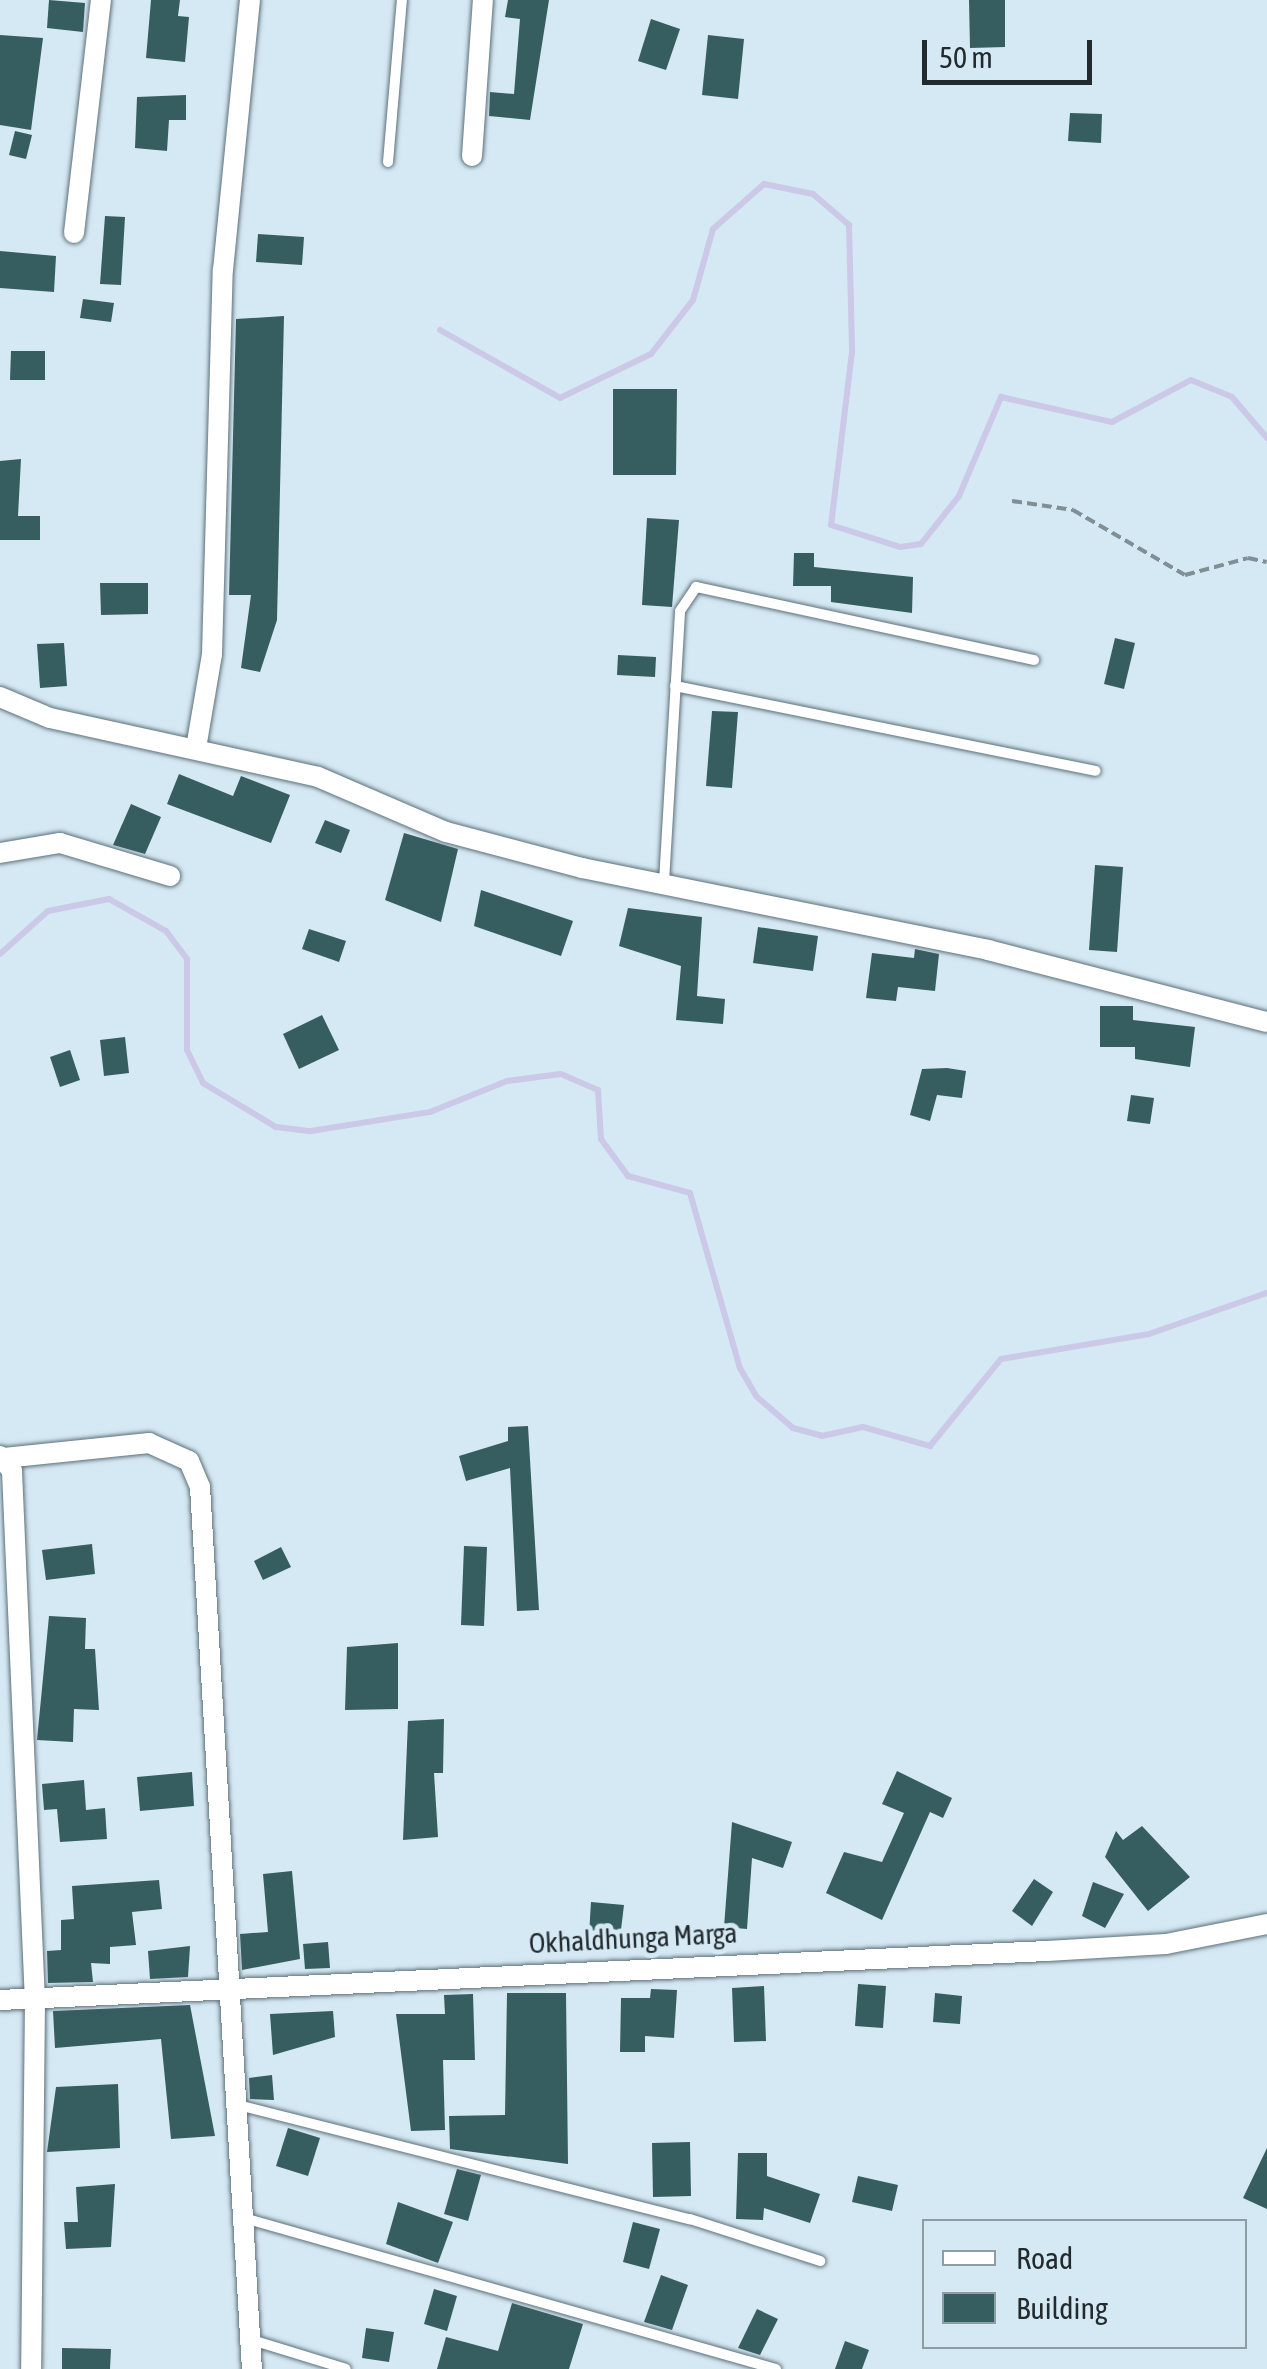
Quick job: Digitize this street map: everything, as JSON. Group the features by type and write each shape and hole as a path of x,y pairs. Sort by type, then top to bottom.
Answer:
{"street":[{"path":"74,233 101,0"},
{"path":"196,748 212,654 224,270 250,0"},
{"path":"472,156 482,0"},
{"path":"0,697 50,718 318,778 446,832 1267,1022"},
{"path":"0,854 60,843 170,876"},
{"path":"2,1457 149,1444 189,1461 202,1521 252,2369"},
{"path":"2,1457 12,1471 35,2000 31,2369"},
{"name":"Okhaldhunga Marga","path":"0,2000 1166,1944 1267,1924"}],"lane":[{"path":"388,162 402,0"},
{"path":"664,882 680,611 696,587 1034,660"},
{"path":"675,686 1095,771"},
{"path":"238,2106 690,2218 820,2261"},
{"path":"244,2218 776,2369"},
{"path":"250,2340 346,2369"}],"path":[{"path":"1012,502 1073,510 1185,574 1248,558 1267,562"}],"building":[{"path":"49,0 85,3 83,32 47,28"},
{"path":"151,0 180,0 178,16 189,17 185,62 146,58"},
{"path":"508,0 549,0 530,120 489,116 490,92 514,94 520,19 505,17"},
{"path":"969,0 1005,0 1005,47 970,48"},
{"path":"651,19 680,29 666,70 638,61"},
{"path":"0,35 43,38 31,130 0,125"},
{"path":"708,35 744,39 738,99 702,95"},
{"path":"186,95 186,120 169,120 167,151 135,148 137,97"},
{"path":"1070,113 1102,114 1101,143 1068,141"},
{"path":"15,131 32,135 26,159 9,155"},
{"path":"105,216 125,217 121,285 100,284"},
{"path":"258,234 304,237 302,265 256,262"},
{"path":"0,251 56,256 54,292 0,288"},
{"path":"83,299 114,303 111,322 80,318"},
{"path":"284,316 277,620 260,672 241,668 251,595 229,595 236,319"},
{"path":"11,351 45,351 45,380 10,380"},
{"path":"613,389 677,389 676,475 613,475"},
{"path":"21,459 18,516 40,516 40,540 0,540 0,461"},
{"path":"647,518 679,520 672,607 642,605"},
{"path":"794,553 814,553 814,567 913,577 912,613 831,602 831,586 793,586"},
{"path":"100,583 148,583 148,614 101,615"},
{"path":"1115,638 1135,643 1124,689 1104,684"},
{"path":"64,643 67,686 40,688 37,644"},
{"path":"618,655 656,657 655,677 617,675"},
{"path":"712,711 738,712 732,788 706,786"},
{"path":"179,774 233,796 241,776 290,795 271,843 167,804"},
{"path":"131,804 161,817 145,854 113,845"},
{"path":"325,820 350,830 341,853 315,843"},
{"path":"404,833 458,849 441,922 385,900"},
{"path":"1095,865 1123,867 1117,952 1089,950"},
{"path":"481,890 573,921 561,956 474,926"},
{"path":"628,908 702,917 697,996 725,999 723,1024 676,1020 681,966 619,946"},
{"path":"758,927 818,936 813,971 753,963"},
{"path":"309,929 346,941 339,962 302,949"},
{"path":"915,949 939,954 935,991 898,987 896,1001 866,998 872,953 914,958"},
{"path":"1100,1006 1133,1006 1133,1020 1195,1027 1190,1067 1135,1059 1135,1047 1100,1047"},
{"path":"322,1015 339,1050 299,1069 283,1034"},
{"path":"125,1037 129,1073 104,1076 100,1040"},
{"path":"70,1050 80,1080 60,1087 50,1057"},
{"path":"922,1069 966,1071 962,1098 937,1095 930,1121 910,1115"},
{"path":"1131,1095 1154,1098 1150,1124 1127,1121"},
{"path":"528,1426 539,1610 517,1611 510,1468 466,1481 459,1456 508,1441 508,1427"},
{"path":"92,1544 95,1574 46,1580 42,1550"},
{"path":"464,1546 487,1547 484,1626 461,1625"},
{"path":"281,1547 291,1567 263,1580 254,1561"},
{"path":"49,1616 86,1618 85,1649 95,1649 99,1710 74,1709 73,1742 37,1740"},
{"path":"398,1643 398,1709 345,1710 347,1647"},
{"path":"444,1719 443,1773 434,1773 438,1837 403,1840 408,1721"},
{"path":"897,1771 952,1798 943,1818 930,1812 882,1920 826,1893 844,1852 882,1862 904,1813 882,1804"},
{"path":"192,1772 194,1806 140,1811 137,1777"},
{"path":"84,1780 86,1810 105,1808 107,1839 60,1842 57,1809 44,1810 42,1784"},
{"path":"732,1822 792,1842 783,1868 752,1858 747,1929 724,1927"},
{"path":"1142,1826 1190,1877 1148,1911 1105,1857 1116,1831 1123,1840"},
{"path":"292,1871 300,1959 242,1970 240,1934 268,1932 263,1874"},
{"path":"1034,1879 1053,1892 1032,1926 1012,1911"},
{"path":"159,1880 162,1909 132,1912 136,1945 110,1947 110,1964 91,1963 93,1982 48,1983 47,1951 61,1950 61,1920 74,1919 72,1886"},
{"path":"1093,1882 1124,1894 1105,1928 1082,1916"},
{"path":"591,1902 624,1905 620,1938 589,1935"},
{"path":"328,1942 330,1968 305,1969 303,1944"},
{"path":"190,1946 188,1977 150,1979 148,1951"},
{"path":"858,1984 886,1986 883,2028 855,2026"},
{"path":"764,1986 766,2041 734,2042 732,1988"},
{"path":"651,1989 677,1990 674,2038 645,2036 645,2052 620,2052 621,1998 650,1998"},
{"path":"507,1993 566,1993 568,2164 450,2149 449,2116 505,2115"},
{"path":"935,1993 962,1996 960,2024 933,2022"},
{"path":"473,1994 475,2060 443,2060 445,2130 411,2131 396,2014 445,2014 444,1995"},
{"path":"190,2005 215,2136 171,2139 161,2039 55,2048 53,2011"},
{"path":"333,2011 335,2037 273,2055 270,2014"},
{"path":"272,2075 274,2100 250,2099 249,2078"},
{"path":"118,2084 120,2148 47,2152 56,2087"},
{"path":"288,2128 320,2138 308,2176 276,2166"},
{"path":"690,2142 691,2196 653,2197 652,2143"},
{"path":"1267,2148 1267,2209 1243,2198"},
{"path":"738,2153 767,2153 767,2176 820,2194 810,2223 764,2208 763,2220 736,2219"},
{"path":"457,2169 481,2175 468,2221 444,2214"},
{"path":"858,2176 898,2185 892,2211 852,2202"},
{"path":"115,2184 111,2247 66,2249 64,2222 78,2222 76,2187"},
{"path":"398,2202 453,2222 438,2263 386,2244"},
{"path":"633,2222 660,2229 649,2269 623,2262"},
{"path":"661,2275 688,2285 672,2330 644,2322"},
{"path":"434,2289 457,2296 447,2331 424,2324"},
{"path":"512,2303 583,2324 569,2369 437,2369 446,2337 498,2351"},
{"path":"757,2309 778,2319 760,2355 738,2348"},
{"path":"366,2328 394,2332 389,2362 362,2358"},
{"path":"845,2341 869,2350 862,2369 835,2369"},
{"path":"62,2348 111,2349 110,2369 62,2369"}],"waterway":[{"path":"440,330 560,398 651,354 693,300 713,229 764,184 813,194 849,225 852,352 831,525 900,547 921,544 959,496 1001,397 1112,422 1191,380 1232,397 1267,438"},
{"path":"0,954 48,911 109,899 166,931 187,959 187,1050 203,1083 276,1127 311,1131 430,1112 507,1081 561,1074 598,1090 601,1139 628,1176 690,1193 740,1368 756,1396 793,1428 822,1436 863,1427 930,1446 1001,1359 1149,1334 1267,1293"}]}
